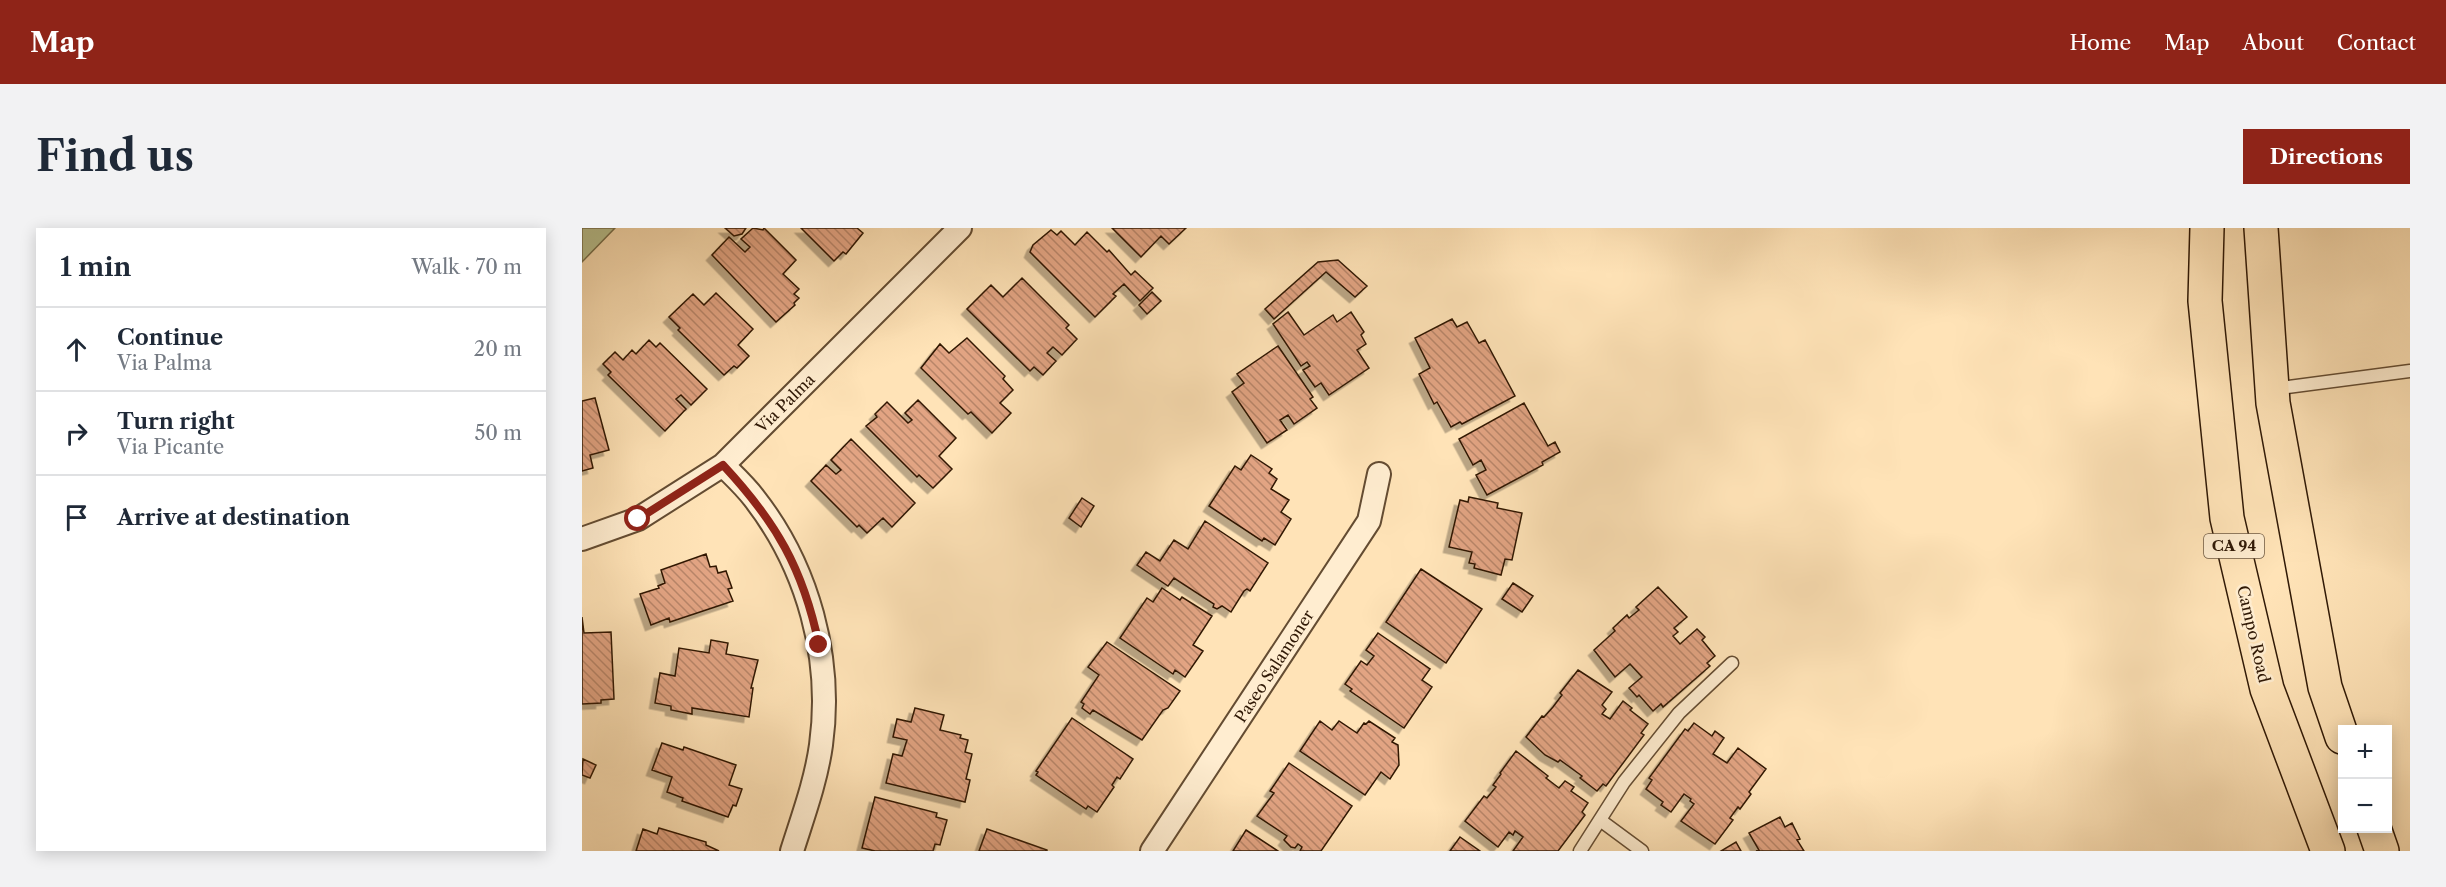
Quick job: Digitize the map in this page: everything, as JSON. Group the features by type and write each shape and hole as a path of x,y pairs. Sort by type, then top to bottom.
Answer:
{"highway":[{"name":"Campo Road","path":"2207,228 2205,301 2227,518 2268,689 2328,851"},
{"path":"2261,228 2272,389 2325,687 2339,725"},
{"path":"2376,833 2382,851"}],"street":[{"name":"Via Palma","path":"582,539 638,519 723,465 960,228"},
{"path":"723,465 754,497 789,552 813,613 819,645 824,701 821,745 814,778 792,851"},
{"name":"Paseo Salamoner","path":"1152,851 1369,521 1379,474"}],"lane":[{"path":"2272,389 2410,371"},
{"path":"1580,851 1624,783 1679,713 1732,663"},
{"path":"1600,820 1642,851"}],"green space":[{"path":"582,228 615,228 582,262"}],"building":[{"path":"725,228 746,228 742,234 734,236"},
{"path":"753,228 763,230 764,228 796,260 783,274 799,289 794,294 799,298 794,303 795,305 776,322 712,255 729,237 745,252 750,247 741,239"},
{"path":"801,228 857,228 863,233 846,254 843,252 834,261"},
{"path":"1112,228 1186,228 1169,244 1161,236 1141,257"},
{"path":"1051,230 1057,235 1061,231 1075,245 1087,232 1107,252 1109,250 1131,275 1135,271 1153,288 1140,301 1124,284 1113,294 1116,296 1095,317 1030,252 1033,245"},
{"path":"1338,260 1367,286 1355,297 1326,272 1274,319 1265,309 1318,262"},
{"path":"1022,278 1069,325 1066,328 1077,339 1062,355 1053,347 1047,353 1056,361 1043,375 1034,367 1030,371 967,309 991,285 1003,297"},
{"path":"1152,292 1161,301 1147,314 1139,305"},
{"path":"716,293 753,329 738,345 749,356 737,368 734,366 724,375 678,330 680,328 669,317 693,294 704,305"},
{"path":"1288,312 1304,335 1333,315 1337,322 1351,312 1364,332 1361,335 1366,344 1357,350 1369,368 1329,395 1321,383 1315,387 1303,370 1310,366 1307,362 1301,366 1273,324"},
{"path":"1452,319 1457,327 1467,322 1479,343 1485,340 1515,396 1462,424 1460,422 1451,427 1437,402 1434,404 1419,374 1430,368 1415,338"},
{"path":"967,338 1005,376 1003,379 1013,390 1000,403 1011,413 992,433 971,412 968,414 921,368 940,344 949,353"},
{"path":"649,340 656,347 660,343 707,389 691,405 681,395 676,399 686,409 665,431 608,375 611,372 603,364 615,352 623,360 632,350 636,354"},
{"path":"1278,346 1313,397 1310,399 1317,408 1294,424 1288,415 1280,420 1287,430 1267,443 1232,392 1244,383 1237,374"},
{"path":"595,398 609,450 590,455 593,468 582,471 582,401"},
{"path":"918,400 956,438 939,456 952,469 933,488 919,475 917,477 866,426 877,417 875,414 887,402 908,423 912,420 905,413"},
{"path":"1524,403 1548,446 1555,442 1560,452 1542,462 1543,465 1487,495 1476,475 1486,470 1481,460 1473,465 1459,439"},
{"path":"851,439 915,503 892,527 883,518 867,533 859,525 857,527 811,481 826,465 836,474 841,470 831,460"},
{"path":"1251,455 1272,469 1269,473 1277,479 1271,489 1289,500 1281,512 1291,519 1275,545 1264,538 1262,541 1209,506 1235,466 1241,470"},
{"path":"1469,497 1498,503 1497,508 1522,513 1512,560 1505,559 1501,575 1474,568 1475,564 1469,563 1472,552 1449,547 1460,500 1468,502"},
{"path":"1082,498 1094,506 1081,527 1069,518"},
{"path":"1205,521 1268,563 1250,591 1247,589 1244,591 1231,612 1222,606 1217,609 1213,607 1214,604 1174,578 1168,586 1137,565 1146,552 1160,561 1174,540 1188,549"},
{"path":"706,554 710,567 716,566 718,573 726,571 732,588 728,589 733,601 670,622 669,618 651,625 640,594 659,588 658,586 665,583 661,570"},
{"path":"1421,569 1482,609 1446,663 1386,622"},
{"path":"1513,583 1533,596 1522,612 1502,599"},
{"path":"1658,587 1687,617 1674,628 1678,632 1673,636 1680,644 1697,629 1705,637 1702,640 1715,656 1707,663 1710,666 1663,707 1661,704 1653,711 1639,695 1637,697 1629,688 1642,677 1630,664 1615,677 1594,650 1615,631 1613,628 1627,615 1629,618 1639,610 1636,607"},
{"path":"1162,588 1180,600 1182,597 1212,616 1193,645 1203,651 1185,677 1175,670 1173,674 1120,638 1147,598 1153,602"},
{"path":"582,617 584,633 611,632 614,699 601,700 601,703 582,704"},
{"path":"1378,633 1430,669 1422,680 1432,687 1404,728 1350,691 1352,689 1345,684 1361,661 1367,665 1374,656 1366,650"},
{"path":"711,640 728,643 726,654 758,660 751,688 753,688 749,717 692,708 692,714 671,710 671,706 655,703 660,673 675,676 679,648 709,653"},
{"path":"1107,642 1180,691 1142,740 1093,710 1090,714 1082,708 1084,704 1081,702 1099,675 1088,667"},
{"path":"1578,670 1612,692 1602,705 1606,709 1602,714 1610,719 1623,701 1632,708 1630,710 1648,724 1641,733 1644,735 1606,786 1603,784 1597,791 1580,778 1582,776 1560,760 1558,762 1545,755 1526,737 1542,716 1544,717 1553,707 1562,695 1560,693"},
{"path":"915,708 944,715 940,730 961,735 960,738 968,740 965,752 972,754 966,779 970,780 965,802 886,783 893,754 902,756 907,740 893,737 897,719 911,722"},
{"path":"1072,718 1133,759 1120,779 1117,777 1112,785 1114,787 1097,812 1088,806 1086,809 1036,775 1038,772 1036,771"},
{"path":"1320,721 1332,730 1339,721 1357,733 1364,723 1369,721 1395,738 1392,742 1398,745 1399,765 1390,779 1381,772 1365,795 1300,751"},
{"path":"1694,723 1712,736 1715,731 1724,738 1713,754 1727,763 1738,748 1766,769 1740,809 1738,807 1730,818 1733,820 1715,844 1681,821 1694,804 1690,801 1691,799 1684,794 1671,812 1661,805 1663,802 1646,789 1652,780 1649,778 1685,729 1688,731"},
{"path":"662,743 683,750 684,747 736,765 729,785 742,789 736,806 733,805 728,817 682,801 683,798 667,792 672,777 652,770"},
{"path":"1516,751 1548,776 1546,778 1559,788 1565,781 1574,787 1571,791 1588,803 1582,812 1585,815 1558,851 1513,851 1523,837 1515,831 1513,835 1509,832 1498,847 1465,821 1484,796 1487,798 1496,787 1493,785"},
{"path":"583,759 596,765 590,778 582,775"},
{"path":"1289,763 1352,806 1321,851 1300,851 1302,847 1298,844 1295,848 1291,847 1284,840 1287,836 1257,816 1274,793 1270,791"},
{"path":"875,797 937,813 936,817 947,820 940,845 935,844 933,851 875,851 862,848"},
{"path":"1780,817 1785,827 1792,823 1800,839 1797,840 1804,851 1756,851 1759,850 1749,833"},
{"path":"659,828 706,842 706,845 719,851 636,851 643,829 657,834"},
{"path":"987,829 1047,850 1047,851 979,851"},
{"path":"1246,830 1278,851 1233,851"},
{"path":"1460,837 1480,851 1450,851"},
{"path":"1736,842 1741,851 1721,851"}],"route":[{"path":"638,519 723,465 754,497 789,552 813,613 819,645"}]}
